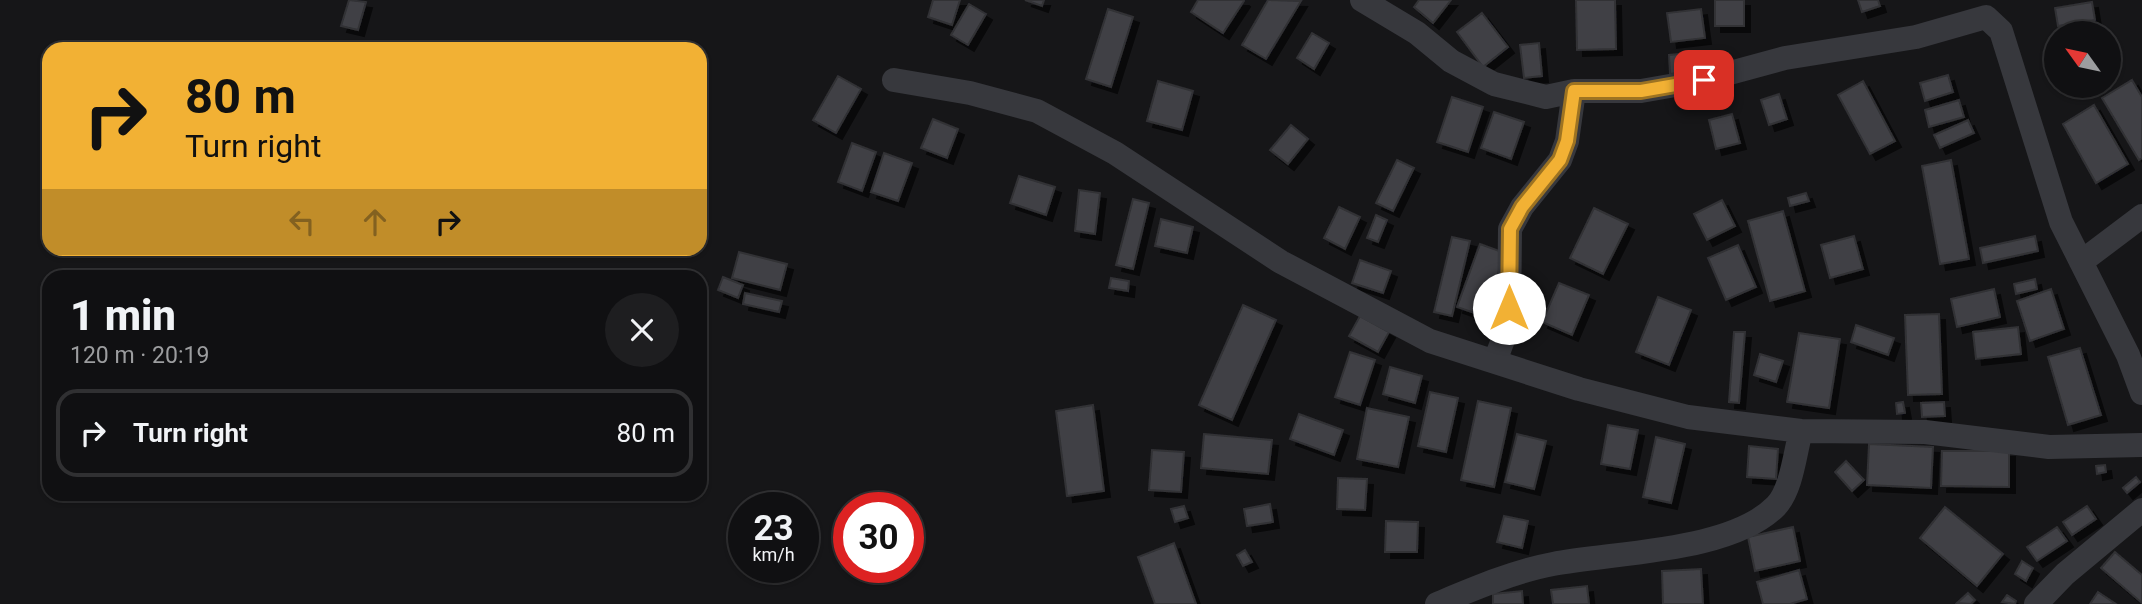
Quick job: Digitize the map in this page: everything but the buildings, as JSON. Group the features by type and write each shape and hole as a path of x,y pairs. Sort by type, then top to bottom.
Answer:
{"street":[{"path":"1369,2 1417,33 1451,61 1493,84 1546,97 1574,91 1641,91 1785,58 1916,37 1986,17 2001,31 2061,222 2128,355 2142,393"},
{"path":"894,80 970,93 1037,111 1115,153 1298,271 1430,341 1579,389 1676,414 1801,431 1925,432 2049,447 2142,445"},
{"path":"1495,361 1509,324 1510,229 1522,207 1560,160 1567,141 1574,91"},
{"path":"2081,262 2142,216"},
{"path":"1437,604 1551,564 1656,549 1745,528 1763,518 1779,503 1801,431"},
{"path":"2036,604 2065,574 2142,510"}],"route":[{"path":"1509,308 1510,229 1522,207 1560,160 1567,141 1574,91 1641,91 1704,80"}]}
